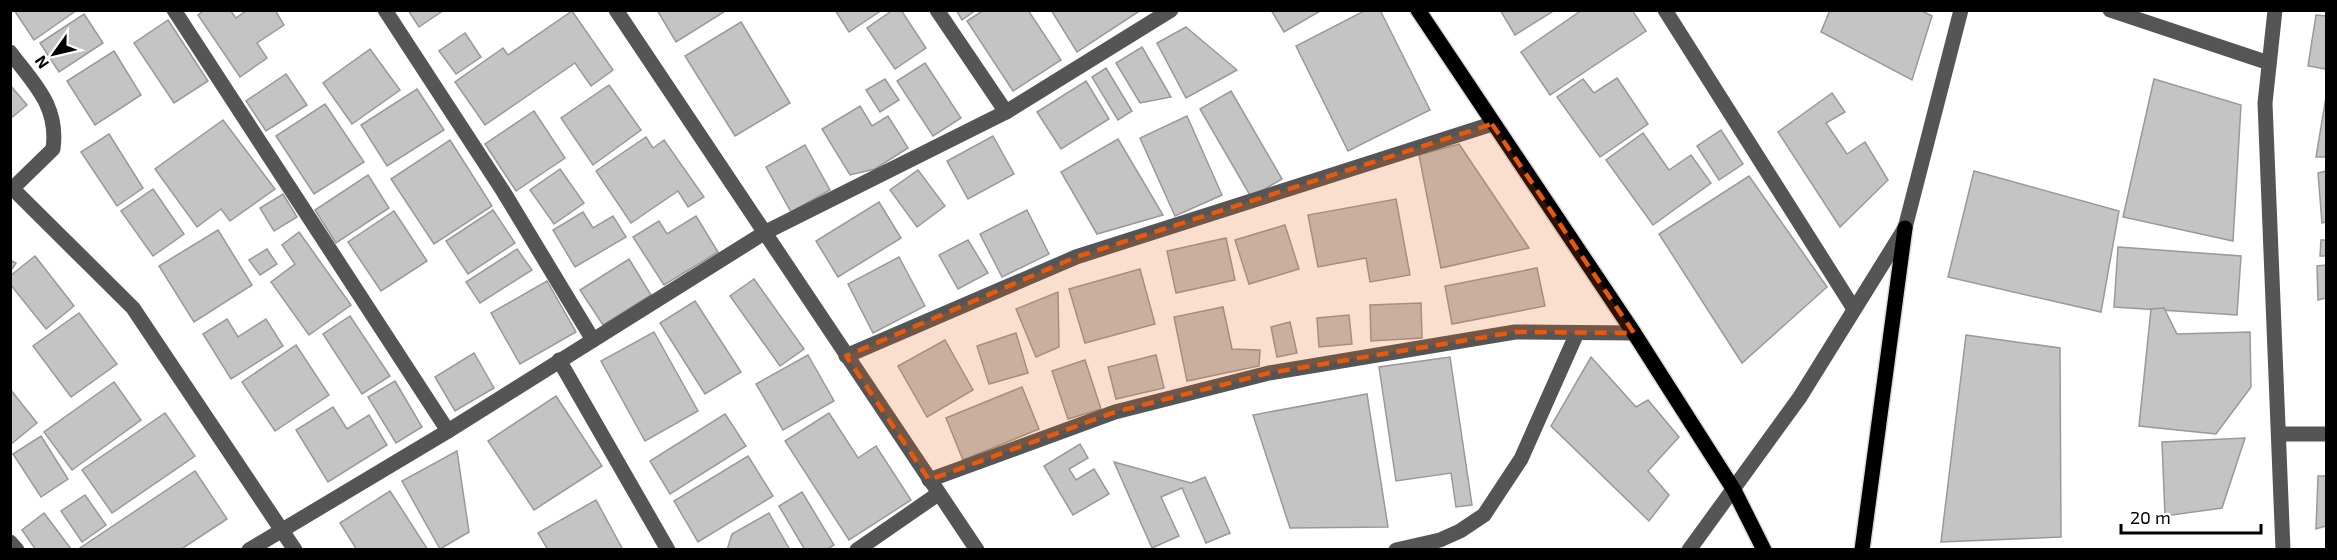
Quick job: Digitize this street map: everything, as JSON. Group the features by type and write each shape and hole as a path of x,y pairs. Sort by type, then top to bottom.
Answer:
{"main road":[{"path":"1418,10 1492,124 1634,333 1734,490 1764,549"},
{"path":"1862,549 1905,228"}],"street":[{"path":"174,10 448,430"},
{"path":"385,10 503,190 593,339"},
{"path":"616,10 977,549"},
{"path":"937,10 1006,112"},
{"path":"249,549 448,430 764,233 1006,112 1171,10"},
{"path":"1665,10 1854,309"},
{"path":"1689,549 1800,397 1905,228 1961,10"},
{"path":"2110,10 2269,63"},
{"path":"2275,10 2265,103 2283,549"},
{"path":"10,52 45,99 55,125 53,148 12,187 133,308 295,549"},
{"path":"846,356 1076,257 1492,124"},
{"path":"929,480 1115,412 1269,373 1515,332 1634,333"},
{"path":"1396,549 1440,540 1460,531 1484,514 1521,459 1576,333"},
{"path":"559,360 668,549"},
{"path":"2280,434 2326,434"},
{"path":"857,549 938,494"},
{"path":"10,542 17,549"}],"highlighted area":[{"path":"1492,124 1634,333 1515,332 1269,373 1115,412 929,480 846,356 1076,257"}],"building":[{"path":"14,10 77,10 34,40"},
{"path":"205,10 230,10 236,18 247,10 275,10 284,25 257,43 267,58 240,77 198,15"},
{"path":"408,10 444,10 419,27"},
{"path":"657,10 727,10 676,42"},
{"path":"835,10 882,10 849,32"},
{"path":"893,10 901,10 926,48 895,69 867,28"},
{"path":"956,10 976,10 962,20"},
{"path":"984,10 1028,10 1061,60 1013,91 967,21"},
{"path":"1051,10 1141,10 1077,52"},
{"path":"1271,10 1322,10 1284,32"},
{"path":"1366,10 1380,10 1430,110 1348,151 1296,46"},
{"path":"1500,10 1555,10 1515,35"},
{"path":"1582,10 1632,10 1646,31 1550,95 1521,52"},
{"path":"1830,10 1920,10 1932,16 1912,80 1821,32"},
{"path":"572,11 613,70 591,86 575,63 485,125 455,82 503,48 508,55"},
{"path":"84,14 103,43 59,72 40,43"},
{"path":"2316,15 2326,16 2326,69 2308,66"},
{"path":"168,20 208,81 174,103 134,43"},
{"path":"741,22 790,103 735,136 685,56"},
{"path":"1186,27 1237,70 1186,98 1157,43"},
{"path":"465,33 481,57 456,74 439,51"},
{"path":"1142,47 1171,97 1140,103 1116,63"},
{"path":"370,49 400,90 352,124 323,83"},
{"path":"114,51 141,95 95,125 67,81"},
{"path":"925,63 961,118 933,136 897,81"},
{"path":"1106,68 1132,111 1118,120 1092,77"},
{"path":"286,74 307,105 266,131 246,101"},
{"path":"1617,78 1648,124 1600,157 1557,97 1583,79 1594,93"},
{"path":"885,79 899,100 880,112 866,90"},
{"path":"2154,79 2241,105 2233,241 2123,217"},
{"path":"1086,81 1109,119 1061,149 1037,112"},
{"path":"10,85 27,105 10,119"},
{"path":"609,85 641,130 593,165 561,118"},
{"path":"417,89 444,130 387,166 361,125"},
{"path":"1231,91 1282,179 1251,197 1200,109"},
{"path":"1832,93 1845,112 1826,123 1847,154 1865,142 1888,180 1840,227 1778,132"},
{"path":"2326,97 2326,157 2316,157"},
{"path":"325,104 364,162 314,194 276,136"},
{"path":"860,106 872,126 888,116 908,148 875,169 850,175 822,129"},
{"path":"534,111 565,158 516,191 485,144"},
{"path":"1187,116 1222,195 1175,216 1140,138"},
{"path":"223,120 275,189 230,221 221,209 197,227 155,169"},
{"path":"1721,130 1743,164 1719,180 1697,146"},
{"path":"1643,133 1669,170 1691,155 1711,183 1653,225 1606,160"},
{"path":"109,134 143,188 117,206 81,152"},
{"path":"993,136 1014,174 968,199 947,161"},
{"path":"646,137 653,148 664,140 704,197 688,207 678,191 631,223 596,171"},
{"path":"1118,139 1163,215 1097,234 1061,172"},
{"path":"450,140 492,206 434,244 391,179"},
{"path":"1459,144 1529,248 1441,268 1419,155"},
{"path":"805,145 830,190 791,212 766,167"},
{"path":"560,169 584,203 554,224 530,190"},
{"path":"918,170 945,206 917,227 890,190"},
{"path":"1974,171 2119,211 2101,312 1948,277"},
{"path":"2326,171 2326,222 2322,223 2318,173"},
{"path":"368,175 389,208 336,243 315,210"},
{"path":"1749,176 1827,287 1742,363 1659,234"},
{"path":"153,189 184,234 153,256 121,211"},
{"path":"283,194 297,217 274,231 260,208"},
{"path":"1396,199 1410,275 1370,282 1366,258 1318,267 1308,215"},
{"path":"879,202 901,238 838,277 816,241"},
{"path":"493,210 515,243 468,274 446,241"},
{"path":"1027,210 1049,254 1002,277 980,234"},
{"path":"394,211 427,261 381,291 348,242"},
{"path":"583,212 593,228 613,216 626,237 575,267 553,230"},
{"path":"696,216 718,252 664,285 633,237 659,221 667,234"},
{"path":"1285,225 1299,269 1249,284 1235,240"},
{"path":"218,230 252,285 194,322 159,266"},
{"path":"299,232 351,305 309,335 271,282 295,264 282,245"},
{"path":"1226,238 1235,280 1176,293 1167,251"},
{"path":"968,240 988,273 958,289 939,255"},
{"path":"2321,240 2326,240 2326,256 2320,256"},
{"path":"2118,247 2241,256 2237,315 2114,307"},
{"path":"267,249 277,264 260,275 249,260"},
{"path":"517,249 532,270 480,303 466,282"},
{"path":"35,256 74,306 46,329 10,284 10,276"},
{"path":"899,257 925,306 873,333 848,284"},
{"path":"629,259 651,295 603,325 580,290"},
{"path":"10,260 16,263 10,272"},
{"path":"2326,265 2326,298 2318,300 2317,266"},
{"path":"1537,268 1545,306 1452,324 1445,286"},
{"path":"1140,269 1155,324 1085,343 1069,289"},
{"path":"754,279 804,349 780,366 730,296"},
{"path":"547,281 576,332 520,364 491,313"},
{"path":"1058,292 1059,347 1036,357 1016,309"},
{"path":"695,301 741,372 705,394 660,323"},
{"path":"1421,303 1422,338 1371,341 1370,305"},
{"path":"1223,307 1232,349 1260,350 1259,366 1187,381 1174,317"},
{"path":"2164,308 2177,334 2250,332 2251,387 2216,434 2139,426 2151,309"},
{"path":"79,313 117,364 71,397 33,346"},
{"path":"1349,315 1352,344 1319,347 1317,318"},
{"path":"350,316 390,376 362,394 323,334"},
{"path":"227,319 238,337 266,319 283,346 231,379 203,334"},
{"path":"1290,322 1297,353 1277,357 1271,327"},
{"path":"654,332 698,411 645,441 601,361"},
{"path":"1016,333 1028,373 989,384 977,346"},
{"path":"1966,335 2060,348 2061,537 1941,542"},
{"path":"945,340 973,390 927,417 898,366"},
{"path":"296,345 329,395 275,431 242,382"},
{"path":"474,353 494,388 455,411 435,377"},
{"path":"808,355 834,401 783,430 756,384"},
{"path":"1156,355 1164,388 1116,399 1108,367"},
{"path":"1450,357 1472,505 1456,507 1451,473 1396,481 1379,367"},
{"path":"1591,357 1636,407 1648,400 1679,437 1648,471 1669,495 1649,521 1551,426"},
{"path":"1085,360 1101,409 1068,419 1052,371"},
{"path":"395,381 422,427 396,443 368,397"},
{"path":"114,382 141,420 72,470 44,432"},
{"path":"1022,387 1039,429 963,460 946,418"},
{"path":"10,389 37,423 10,445"},
{"path":"1367,394 1388,527 1290,528 1253,415"},
{"path":"556,396 602,466 534,510 488,441"},
{"path":"333,407 347,429 369,415 387,445 328,482 296,430"},
{"path":"165,413 195,456 112,513 82,470"},
{"path":"829,413 858,458 876,446 911,500 849,540 785,441"},
{"path":"725,414 746,446 670,494 650,461"},
{"path":"41,436 68,479 41,497 13,454"},
{"path":"2245,438 2222,508 2165,516 2162,442"},
{"path":"1080,444 1088,458 1069,469 1076,480 1094,469 1109,494 1073,515 1044,466"},
{"path":"457,451 469,532 440,549 402,481"},
{"path":"748,456 773,496 698,542 674,501"},
{"path":"1114,462 1191,483 1205,477 1230,533 1206,543 1182,488 1161,497 1179,536 1152,548"},
{"path":"195,471 227,519 180,550 77,550"},
{"path":"2318,476 2326,476 2326,526 2316,529"},
{"path":"390,491 428,550 357,550 340,523"},
{"path":"802,492 834,545 826,550 805,550 779,506"},
{"path":"85,495 106,525 82,542 61,511"},
{"path":"596,500 623,550 548,550 538,533"},
{"path":"44,513 70,550 36,550 22,530"},
{"path":"769,513 790,550 727,550 732,534"}]}
